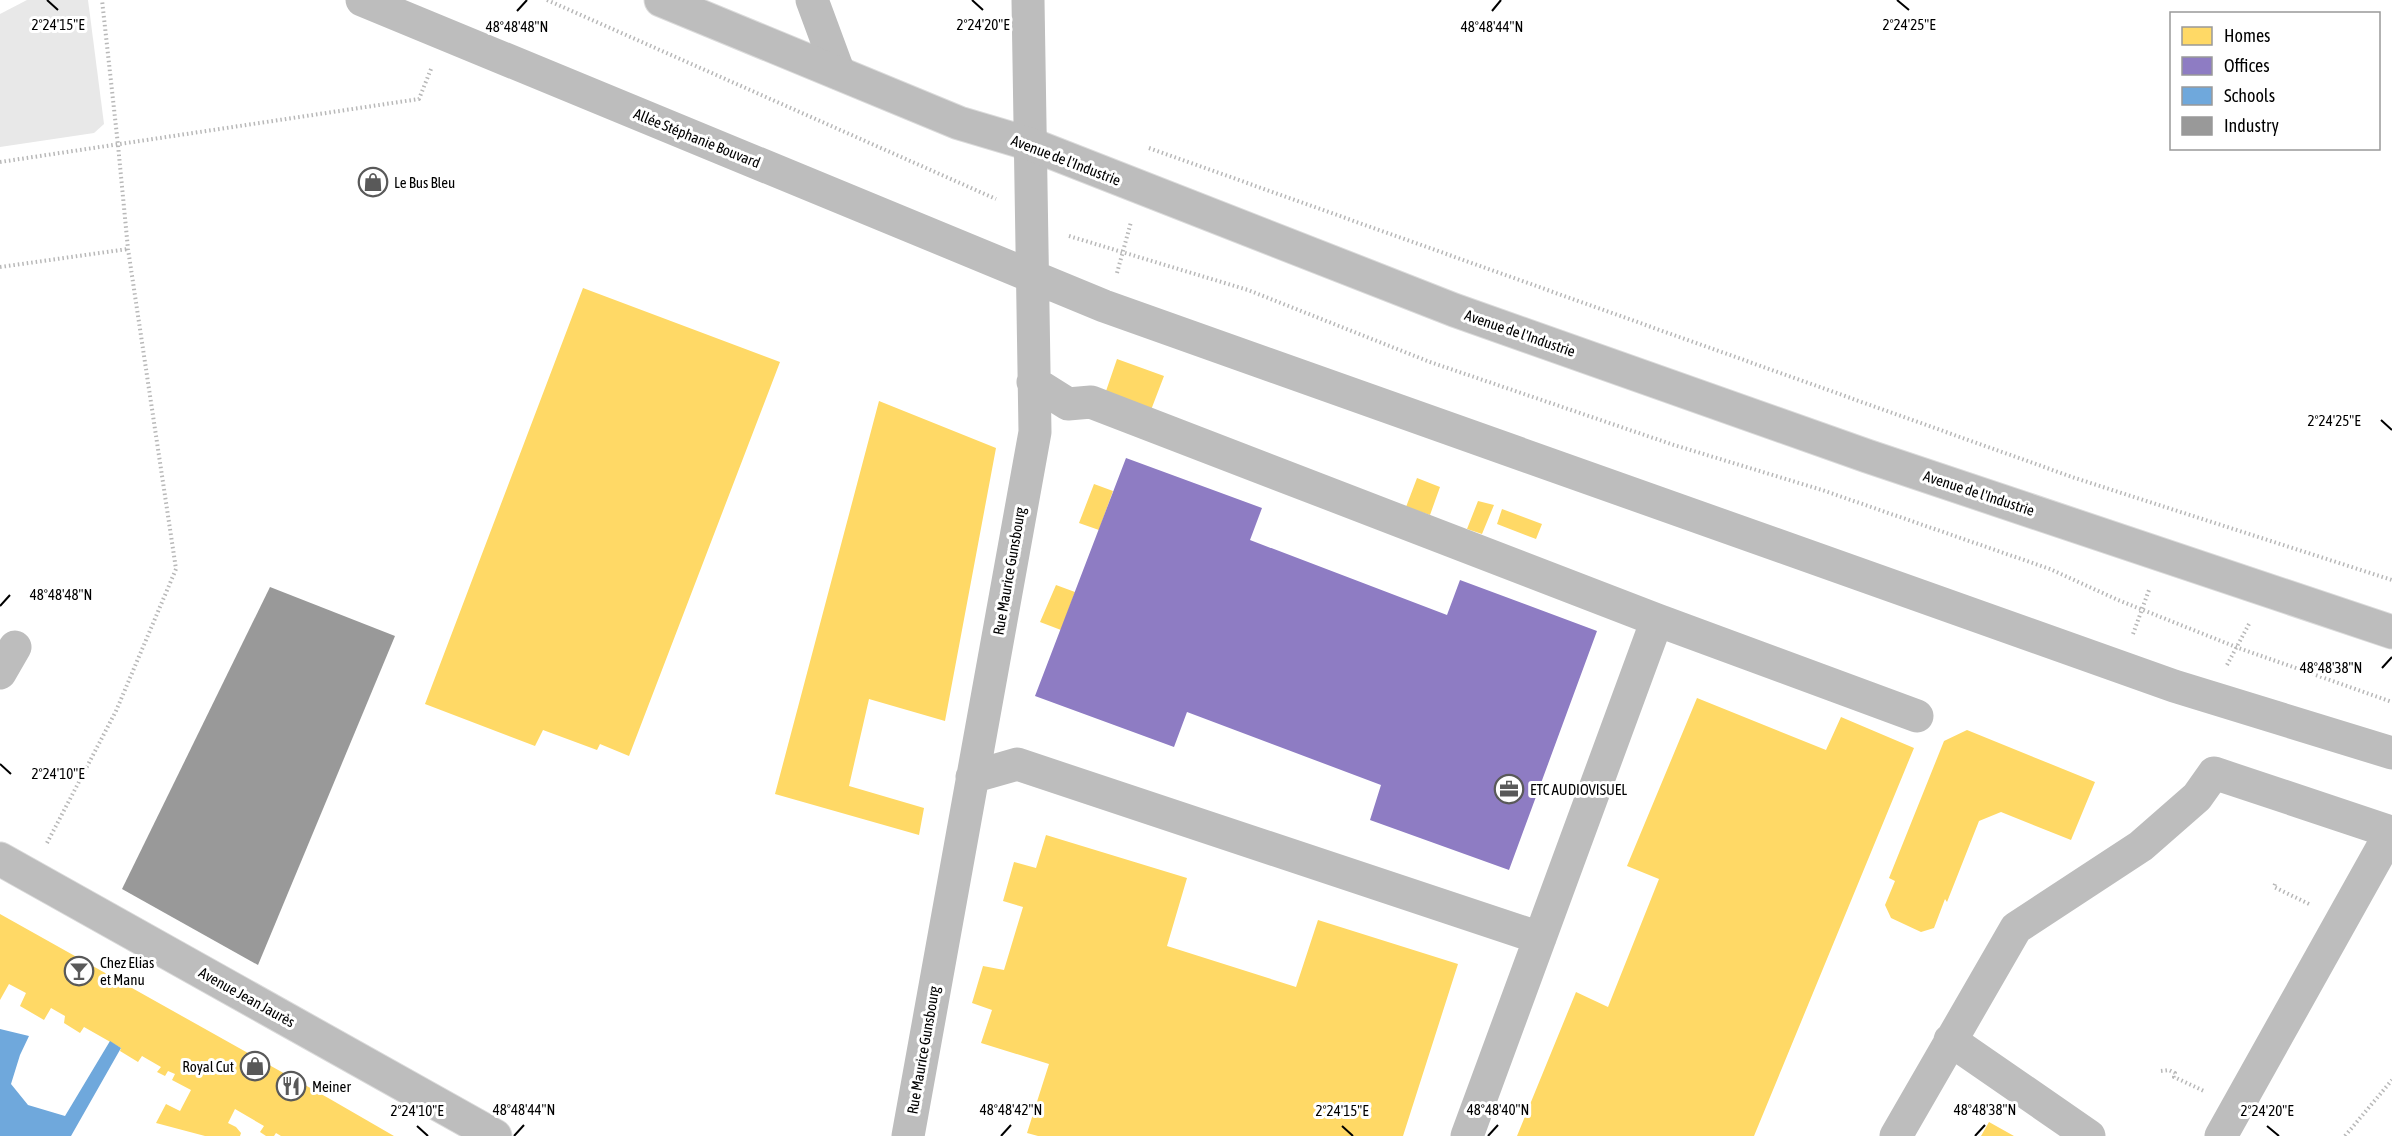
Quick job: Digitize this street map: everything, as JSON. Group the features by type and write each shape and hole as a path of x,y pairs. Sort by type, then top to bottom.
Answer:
{"main road":[{"name":"Allée Stéphanie Bouvard","path":"362,0 1032,275"},
{"name":"Avenue de l'Industrie","path":"661,0 959,123 1030,144 1465,314 1867,456 2392,632"},
{"path":"812,0 839,74"},
{"name":"Rue Maurice Gunsbourg","path":"908,1136 1035,432 1028,0"},
{"path":"1032,275 1104,306 2174,686 2392,753"},
{"path":"1033,382 1068,404 1090,402 1657,620 1917,717"},
{"path":"1467,1136 1657,620"},
{"path":"972,777 1017,764 1540,938"},
{"path":"1896,1136 2016,928 2142,846 2197,797 2214,773 2392,833 2221,1136"},
{"name":"Avenue Jean Jaurès","path":"0,859 495,1136"},
{"path":"1950,1040 2089,1136"}],"path":[{"path":"30,876 116,711 176,569 128,249 102,0"},
{"path":"547,0 1031,215 1068,236 1248,290 1430,362 1662,441 1822,490 2050,569 2118,600 2236,647 2392,702"},
{"path":"0,162 418,99 446,35"},
{"path":"0,267 128,249"},
{"path":"2075,478 2392,580"},
{"path":"2161,1071 2169,1070 2175,1073 2174,1077 2237,1107"},
{"path":"2345,1136 2392,1080"}],"shaded area":[{"path":"27,0 88,0 104,124 94,133 0,147 0,14"}],"building: Homes":[{"path":"583,288 780,362 629,756 600,744 597,750 543,730 535,746 425,704"},
{"path":"1117,359 1164,376 1151,410 1105,394"},
{"path":"879,401 996,448 945,721 869,699 849,786 924,808 919,835 775,794"},
{"path":"1417,478 1440,487 1430,515 1406,507"},
{"path":"1094,484 1113,491 1099,530 1079,523"},
{"path":"1478,501 1494,505 1482,534 1467,529"},
{"path":"1502,509 1542,524 1536,539 1497,524"},
{"path":"1056,585 1075,592 1061,630 1040,622"},
{"path":"1697,698 1826,750 1841,717 1914,748 1754,1136 1517,1136 1576,992 1608,1007 1659,879 1627,866"},
{"path":"1967,730 2095,782 2071,840 2001,812 1979,821 1947,902 1945,899 1934,928 1921,932 1891,918 1885,905 1895,881 1889,878 1944,741"},
{"path":"1046,835 1187,878 1167,946 1296,987 1318,920 1458,964 1403,1136 1038,1136 1027,1133 1049,1064 981,1043 992,1010 972,1003 983,966 1004,970 1023,907 1003,901 1014,862 1036,868"},
{"path":"0,914 394,1136 281,1136 276,1133 274,1136 266,1136 260,1132 264,1126 235,1109 228,1123 236,1127 241,1133 240,1136 205,1136 156,1123 166,1104 180,1111 191,1090 172,1080 175,1074 168,1071 165,1076 157,1072 161,1067 142,1056 138,1062 120,1051 121,1048 84,1027 80,1033 64,1023 65,1016 51,1008 44,1020 20,1006 26,993 9,984 0,1000"},
{"path":"1989,1122 2014,1136 1981,1136"}],"building: Offices":[{"path":"1126,458 1262,508 1250,540 1447,615 1460,580 1597,631 1509,870 1370,820 1381,785 1187,712 1174,747 1035,696"}],"building: Schools":[{"path":"0,1029 29,1036 11,1084 28,1105 65,1116 110,1041 121,1048 71,1136 0,1136"}],"building: Industry":[{"path":"270,587 395,636 258,965 122,889"}],"place":[{"name":"Le Bus Bleu","path":"373,182"},
{"name":"ETC AUDIOVISUEL","path":"1509,789"},
{"name":"Chez Elias et Manu","path":"79,971"},
{"name":"Royal Cut","path":"255,1066"},
{"name":"Meiner","path":"291,1086"}]}
